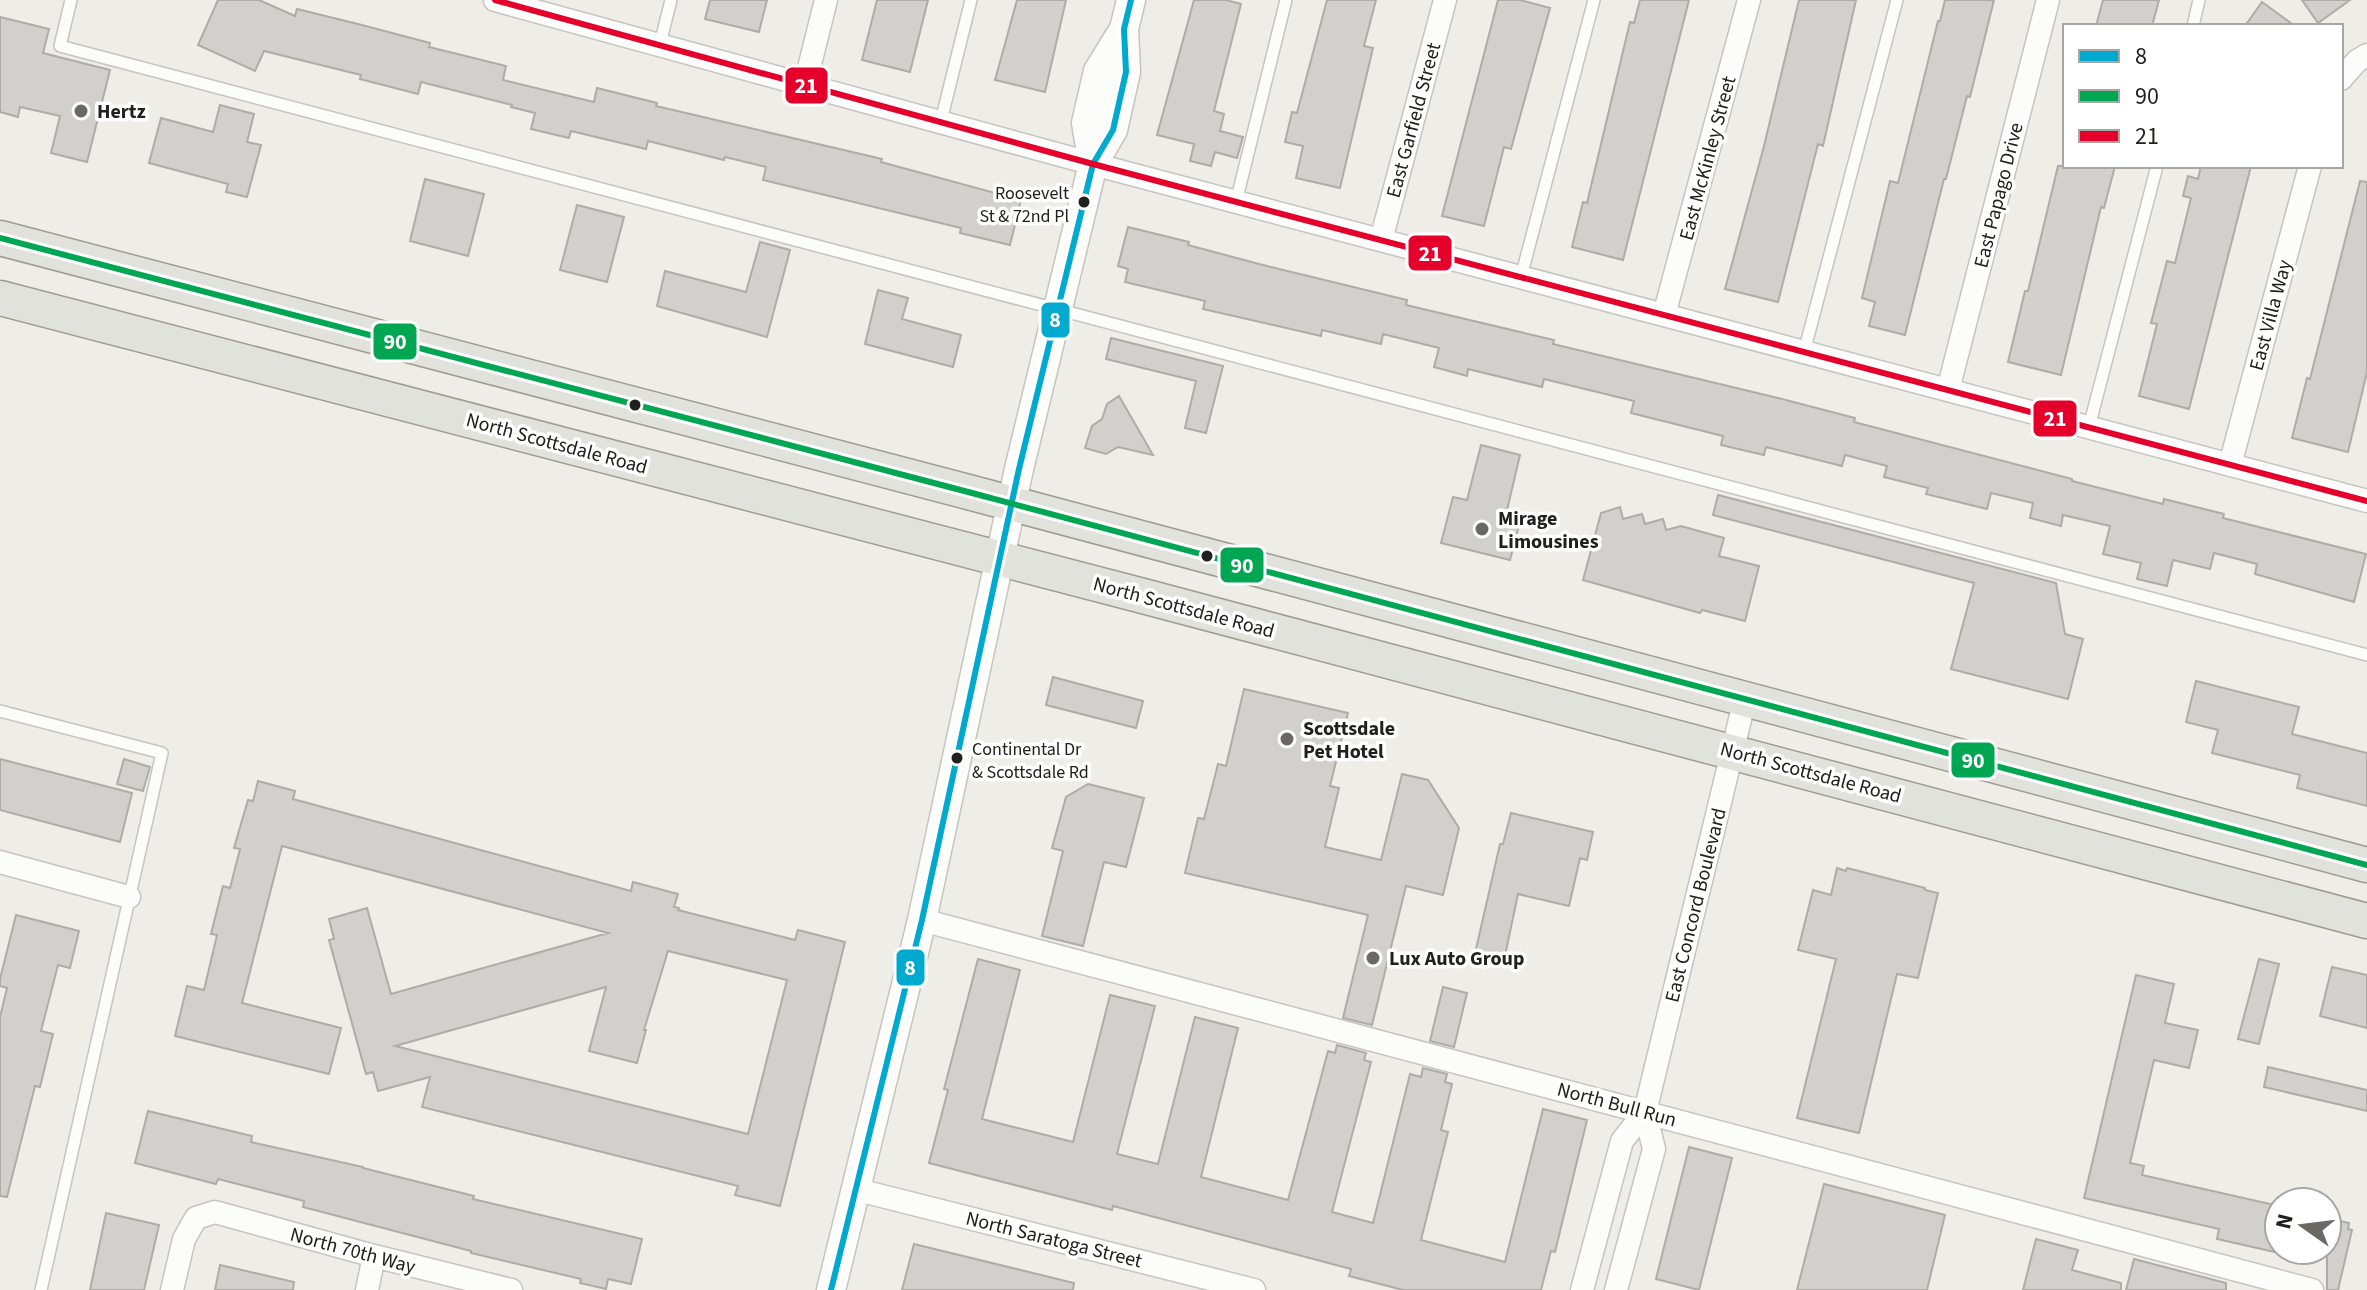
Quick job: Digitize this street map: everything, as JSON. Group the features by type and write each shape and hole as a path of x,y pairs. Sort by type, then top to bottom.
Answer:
{"main road":[{"path":"0,238 1012,503 2367,865"},
{"name":"North Scottsdale Road","path":"0,298 2367,921"}],"street":[{"path":"495,0 521,3 1093,164 2367,501"},
{"path":"805,84 826,0"},
{"path":"831,1290 922,920 999,559 1093,164 1086,123 1098,71 1124,29 1131,0"},
{"name":"East Garfield Street","path":"1381,240 1445,0"},
{"name":"East McKinley Street","path":"1664,315 1749,0"},
{"name":"East Papago Drive","path":"1948,390 2048,0"},
{"path":"2343,77 2367,55"},
{"name":"East Villa Way","path":"2230,465 2309,168"},
{"name":"East Concord Boulevard","path":"1582,1290 1622,1141 1645,1112 1745,699"},
{"path":"0,862 129,897"},
{"name":"North Bull Run","path":"922,920 2312,1290"},
{"name":"East Concord Boulevard","path":"1616,1290 1654,1149 1645,1112"},
{"name":"North Saratoga Street","path":"854,1189 1178,1280 1254,1290"},
{"name":"North 70th Way","path":"172,1290 184,1239 196,1218 215,1212 511,1290"},
{"path":"367,1290 374,1256"}],"lane":[{"path":"71,0 60,46 2367,655"},
{"path":"660,44 671,0"},
{"path":"941,121 971,0"},
{"path":"1236,202 1286,0"},
{"path":"1521,277 1594,0"},
{"path":"1804,352 1897,0"},
{"path":"2193,24 2199,0"},
{"path":"2089,427 2156,168"},
{"path":"0,711 162,753 41,1290"}],"building":[{"path":"218,0 259,0 295,16 297,9 358,24 430,43 429,47 506,66 503,80 594,102 597,88 657,103 656,106 882,159 881,162 1021,200 1010,245 960,233 961,228 763,180 766,167 725,157 724,160 648,141 646,149 571,131 569,138 531,129 535,113 421,82 418,94 360,79 361,75 264,51 255,71 198,45"},
{"path":"710,0 767,0 759,32 705,19"},
{"path":"877,0 928,0 910,72 862,60"},
{"path":"1017,0 1066,0 1045,92 995,80"},
{"path":"1194,0 1226,0 1241,4 1214,111 1224,114 1220,131 1243,137 1237,158 1215,152 1211,166 1190,161 1194,144 1157,135"},
{"path":"1327,0 1376,0 1364,46 1373,48 1340,188 1296,178 1303,146 1285,142 1292,112 1297,113"},
{"path":"1498,0 1520,0 1550,8 1511,149 1504,147 1484,226 1442,216"},
{"path":"1640,0 1689,0 1623,260 1572,247 1583,202 1587,203 1630,22 1634,23"},
{"path":"1799,0 1856,0 1823,146 1818,144 1778,302 1725,289"},
{"path":"1945,0 1994,0 1905,335 1869,326 1875,302 1862,298 1890,181 1898,183"},
{"path":"2103,0 2159,0 2153,24 2097,24"},
{"path":"2302,0 2350,0 2318,23"},
{"path":"2262,2 2292,24 2246,24"},
{"path":"0,17 49,29 43,53 110,70 87,162 51,153 60,116 20,107 18,117 0,112"},
{"path":"220,105 254,114 247,142 261,145 247,197 226,192 228,184 149,163 161,118 213,132"},
{"path":"2058,166 2114,168 2104,208 2101,207 2061,375 2008,362 2025,291 2028,291"},
{"path":"2201,168 2250,168 2189,409 2139,396 2157,324 2151,323 2167,261 2175,263 2191,198 2183,196 2188,176 2198,179"},
{"path":"425,179 484,194 468,256 410,241"},
{"path":"2360,181 2367,182 2367,372 2348,452 2292,438"},
{"path":"577,205 624,217 607,282 560,270"},
{"path":"1128,227 1259,264 1407,300 1406,305 1554,340 1553,344 1778,398 1855,418 1854,422 2072,481 2163,504 2164,499 2224,514 2223,518 2366,554 2354,602 2255,574 2257,564 2214,553 2210,569 2173,560 2167,586 2137,579 2141,563 2103,554 2110,526 2063,515 2061,526 2030,518 2033,503 1991,493 1987,509 1926,494 1928,488 1884,477 1887,466 1845,455 1842,466 1766,447 1764,455 1721,445 1723,436 1631,413 1634,401 1544,379 1542,387 1468,369 1467,376 1434,367 1439,348 1383,334 1381,344 1322,330 1321,336 1203,309 1205,301 1125,282 1128,269 1118,266"},
{"path":"760,242 790,250 767,337 657,306 665,271 746,292"},
{"path":"878,290 908,298 902,319 961,335 953,367 865,344"},
{"path":"1111,338 1223,366 1206,433 1185,428 1196,381 1106,359"},
{"path":"1119,396 1153,455 1118,447 1106,454 1085,448 1092,426 1102,419 1107,404"},
{"path":"1481,445 1520,455 1507,510 1522,514 1510,560 1441,543 1453,497 1467,500"},
{"path":"1718,495 2056,583 2065,634 2083,639 2068,699 1951,669 1974,583 1713,515"},
{"path":"1620,507 1623,519 1642,514 1645,524 1663,519 1666,530 1681,526 1724,538 1719,556 1759,566 1745,621 1702,610 1700,613 1583,580 1601,513"},
{"path":"1053,677 1143,701 1136,728 1046,705"},
{"path":"2196,681 2299,707 2292,734 2367,753 2367,806 2297,788 2300,775 2212,753 2218,730 2186,722"},
{"path":"1244,689 1348,713 1330,786 1339,788 1325,847 1381,860 1402,774 1428,780 1459,828 1443,895 1406,886 1372,1025 1343,1018 1368,915 1185,873 1198,818 1204,819 1218,764 1226,766"},
{"path":"0,759 132,793 120,842 0,810"},
{"path":"124,759 150,767 143,791 117,784"},
{"path":"258,781 295,791 293,799 631,891 633,882 678,894 674,907 678,910 795,940 798,930 845,942 780,1206 735,1195 738,1186 422,1107 430,1077 378,1091 373,1072 366,1074 329,940 334,939 329,919 367,908 391,994 608,933 282,846 242,1003 341,1028 329,1074 175,1036 187,986 204,990 217,935 211,934 223,886 230,888 240,849 234,848 248,800 253,801","holes":["668,951 787,980 748,1134 395,1046 606,987 589,1051 637,1063"]},
{"path":"1088,784 1144,798 1126,867 1104,862 1083,946 1042,936 1063,851 1052,848 1066,797"},
{"path":"1511,813 1593,832 1587,860 1580,858 1569,906 1518,894 1503,965 1474,958 1500,844 1503,844"},
{"path":"1837,868 1846,871 1847,868 1938,893 1918,978 1897,974 1859,1133 1797,1118 1836,959 1798,950 1813,890 1831,895"},
{"path":"16,915 79,931 70,968 58,965 41,1031 53,1034 40,1087 35,1086 7,1197 0,1196 0,1017 7,988 0,986 0,979"},
{"path":"978,959 1020,970 982,1119 1073,1142 1110,995 1155,1006 1117,1154 1158,1164 1195,1017 1238,1028 1201,1177 1288,1200 1328,1051 1335,1053 1337,1045 1366,1053 1364,1060 1371,1062 1332,1212 1373,1223 1410,1074 1421,1077 1423,1068 1447,1074 1445,1082 1452,1084 1441,1130 1448,1132 1421,1240 1505,1262 1543,1109 1587,1120 1555,1252 1551,1251 1541,1290 1403,1290 1349,1276 1351,1269 1113,1206 1112,1210 929,1163 948,1090 944,1089"},
{"path":"2259,959 2279,964 2259,1044 2238,1039"},
{"path":"2332,967 2367,975 2367,1028 2320,1016"},
{"path":"2136,975 2174,984 2165,1023 2198,1030 2189,1068 2154,1060 2130,1163 2144,1166 2142,1175 2263,1202 2263,1249 2217,1239 2219,1229 2084,1198"},
{"path":"1443,987 1467,993 1454,1047 1430,1041"},
{"path":"2268,1067 2367,1090 2367,1111 2264,1087"},
{"path":"148,1111 252,1136 251,1142 363,1167 474,1196 473,1199 642,1239 631,1284 608,1279 606,1289 580,1283 581,1279 471,1253 303,1207 304,1201 218,1179 216,1184 135,1163"},
{"path":"1689,1147 1732,1158 1699,1290 1656,1279"},
{"path":"1824,1184 1945,1215 1927,1290 1797,1290"},
{"path":"106,1213 159,1225 144,1290 90,1290"},
{"path":"2343,1222 2349,1223 2348,1229 2352,1230 2338,1290 2327,1290 2327,1266 2343,1266"},
{"path":"2036,1239 2078,1250 2072,1270 2121,1283 2121,1290 2023,1290"},
{"path":"914,1244 1074,1283 1073,1290 902,1290"},
{"path":"2134,1259 2226,1283 2226,1290 2126,1290"},
{"path":"220,1265 294,1282 293,1290 215,1290"}],"transit line":[{"name":"21","path":"495,0 1093,164 2367,501"},
{"name":"8","path":"831,1290 922,920 1019,469 1093,164 1113,130 1126,72 1124,29 1131,0"},
{"name":"90","path":"0,238 2367,865"}],"place":[{"name":"Hertz","path":"81,111"},
{"name":"Roosevelt St & 72nd Pl","path":"1084,202"},
{"name":"Mirage Limousines","path":"1482,529"},
{"name":"Scottsdale Pet Hotel","path":"1287,739"},
{"name":"Continental Dr & Scottsdale Rd","path":"957,758"},
{"name":"Lux Auto Group","path":"1373,958"}]}
